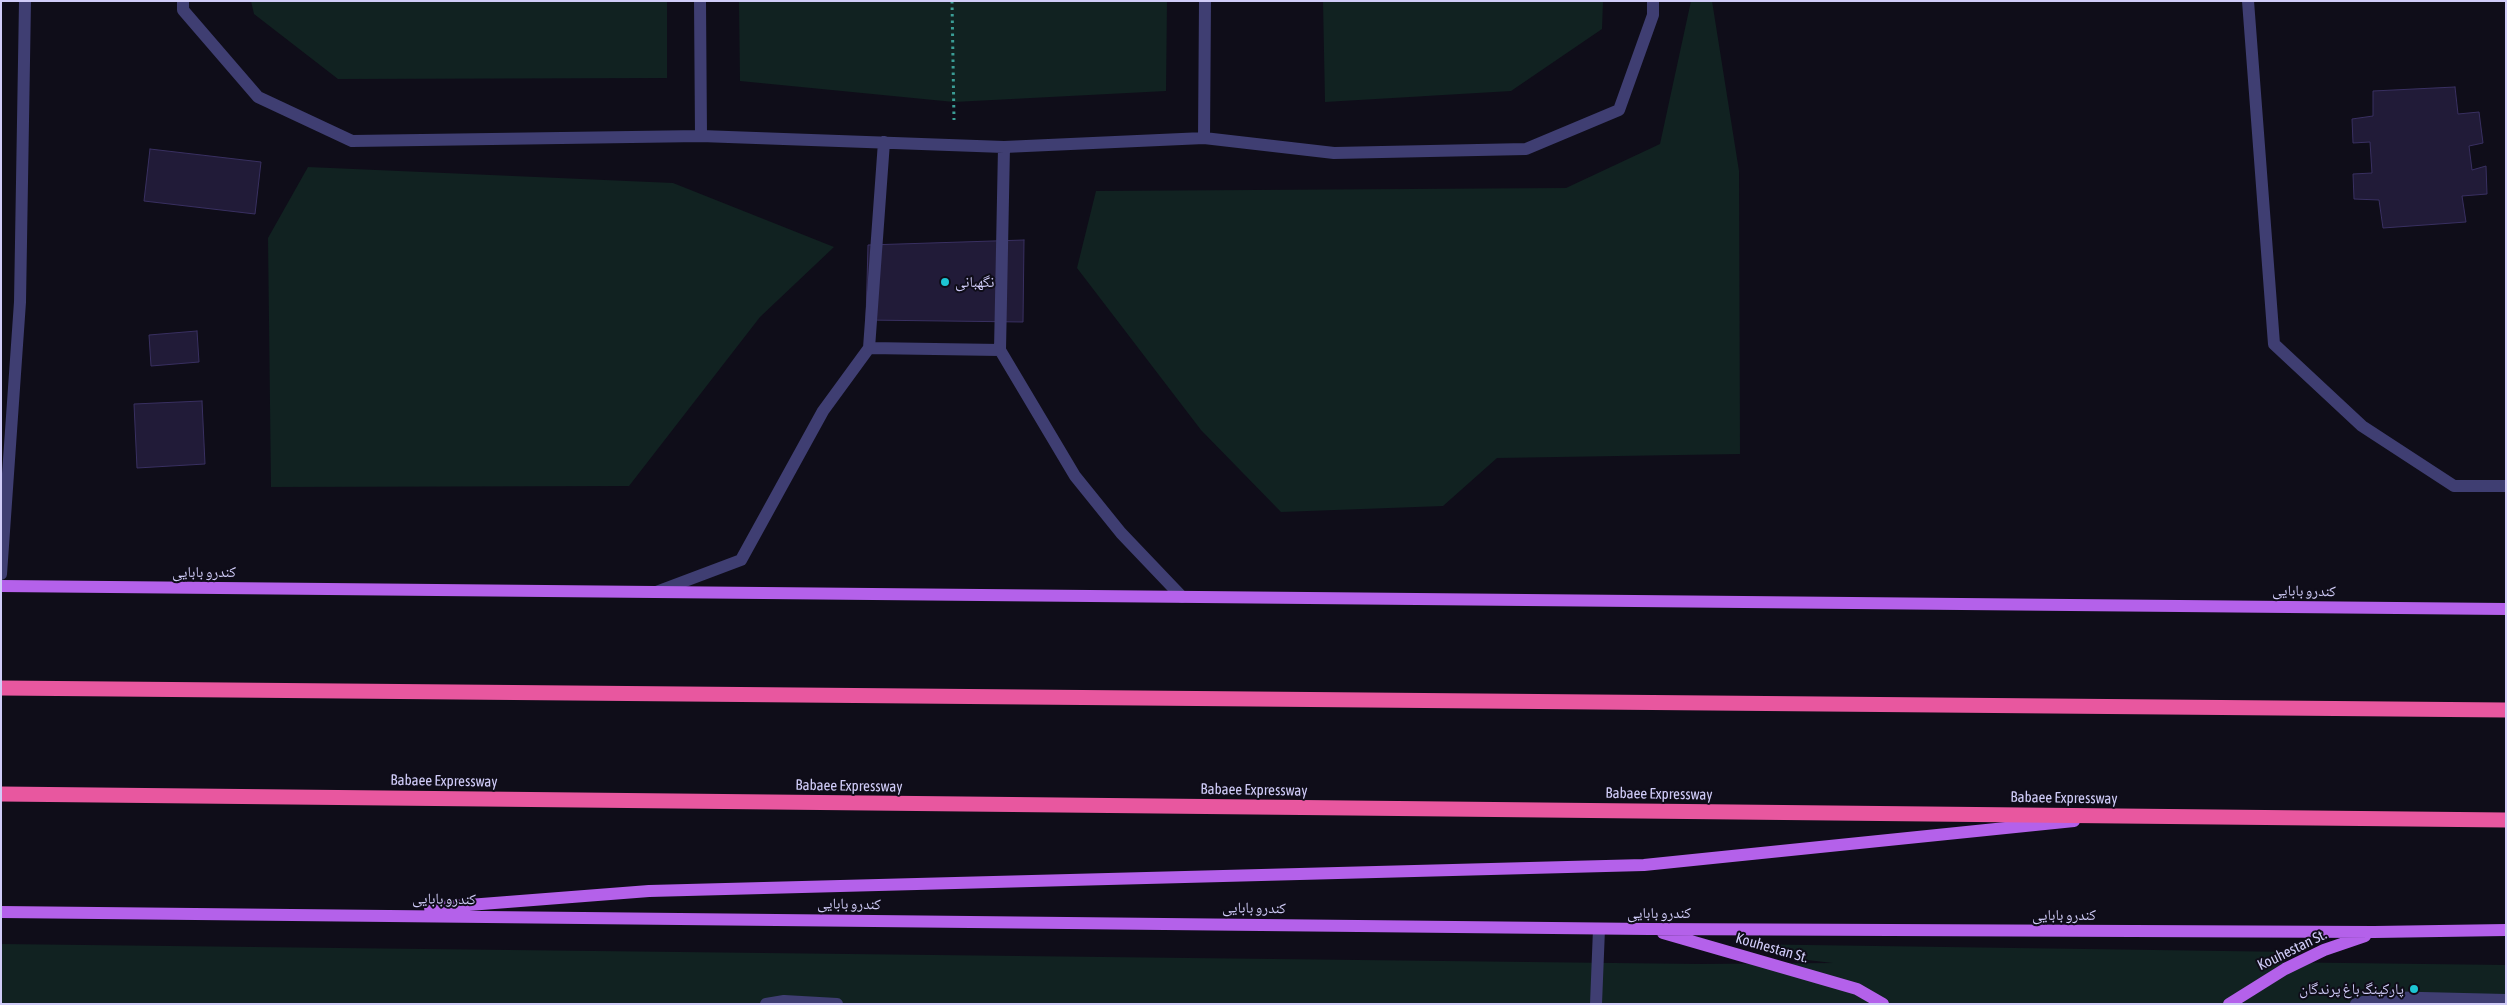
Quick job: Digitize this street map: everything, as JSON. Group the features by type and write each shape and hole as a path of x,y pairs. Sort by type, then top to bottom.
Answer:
{"highway":[{"path":"1,688 2506,710"},
{"name":"Babaee Expressway","path":"1,794 2506,820"}],"main road":[{"name":"کندرو بابایی","path":"1,586 2506,609"},
{"path":"350,914 649,891 1644,865 2121,816"},
{"name":"کندرو بابایی","path":"1,912 350,914 1649,929 2374,932 2506,930"},
{"name":"Kouhestan St.","path":"1649,929 1857,989 1883,1004"},
{"name":"Kouhestan St.","path":"2229,1004 2285,969 2324,950 2374,932"}],"street":[{"path":"1,574 20,302 25,1"},
{"path":"183,1 183,10 258,97 352,141 701,136 1004,147 1204,138 1334,153 1526,149 1619,110 1653,15 1653,1"},
{"path":"700,1 701,136"},
{"path":"1204,138 1205,1"},
{"path":"2248,1 2274,344 2362,426 2454,486 2506,486"},
{"path":"656,592 741,560 823,411 869,348 884,142"},
{"path":"1004,147 1000,350 1075,476 1121,533 1182,597"},
{"path":"869,348 1000,350"},
{"path":"1596,1004 1599,928"},
{"path":"2356,1004 2380,997 2506,1000"},
{"path":"766,1004 784,1001 837,1004"}],"path":[{"path":"952,1 954,145"}],"shaded area":[{"path":"251,1 667,1 667,78 338,79 254,14"},
{"path":"739,1 1167,1 1166,91 954,102 740,81"},
{"path":"1323,1 1603,1 1602,29 1511,91 1325,102"},
{"path":"1691,1 1712,1 1739,171 1740,454 1497,458 1443,506 1281,512 1201,430 1077,268 1096,191 1566,188 1660,144"},
{"path":"308,167 673,183 834,247 760,317 629,486 271,487 268,238"},
{"path":"1,944 1699,964 1833,963 1799,959 1738,944 2294,952 2266,962 2506,965 2506,1004 1,1004"}],"building":[{"path":"2455,87 2458,114 2479,112 2483,143 2469,146 2472,170 2486,166 2487,194 2462,196 2466,222 2383,228 2379,200 2354,199 2353,174 2372,173 2370,142 2353,143 2352,119 2373,116 2373,91"},
{"path":"150,149 261,162 255,214 144,201"},
{"name":"نگهبانی","path":"1024,240 1023,322 866,320 868,245"},
{"path":"197,331 199,362 151,366 149,335"},
{"path":"202,401 205,464 137,468 134,404"}],"place":[{"name":"نگهبانی","path":"945,282"},
{"name":"پارکینگ باغ پرندگان","path":"2414,989"}]}
